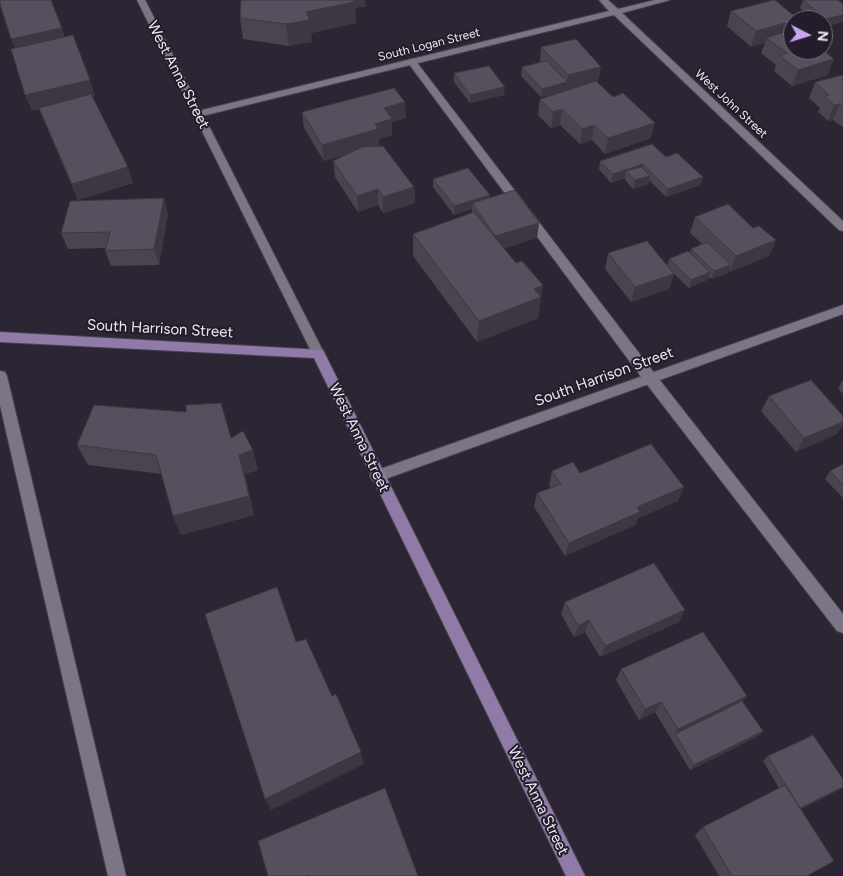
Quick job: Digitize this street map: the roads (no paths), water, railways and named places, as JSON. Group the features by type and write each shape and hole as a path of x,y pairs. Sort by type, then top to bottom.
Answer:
{"main road":[{"name":"South Harrison Street","path":"0,337 318,353"},
{"name":"West Anna Street","path":"318,353 377,476 576,876"}],"street":[{"name":"West Anna Street","path":"141,0 318,353"},
{"name":"West John Street","path":"603,0 843,227"},
{"name":"South Logan Street","path":"198,114 666,0"},
{"path":"412,62 650,378 843,626"},
{"name":"South Harrison Street","path":"377,476 843,309"},
{"path":"0,376 117,876"}]}
